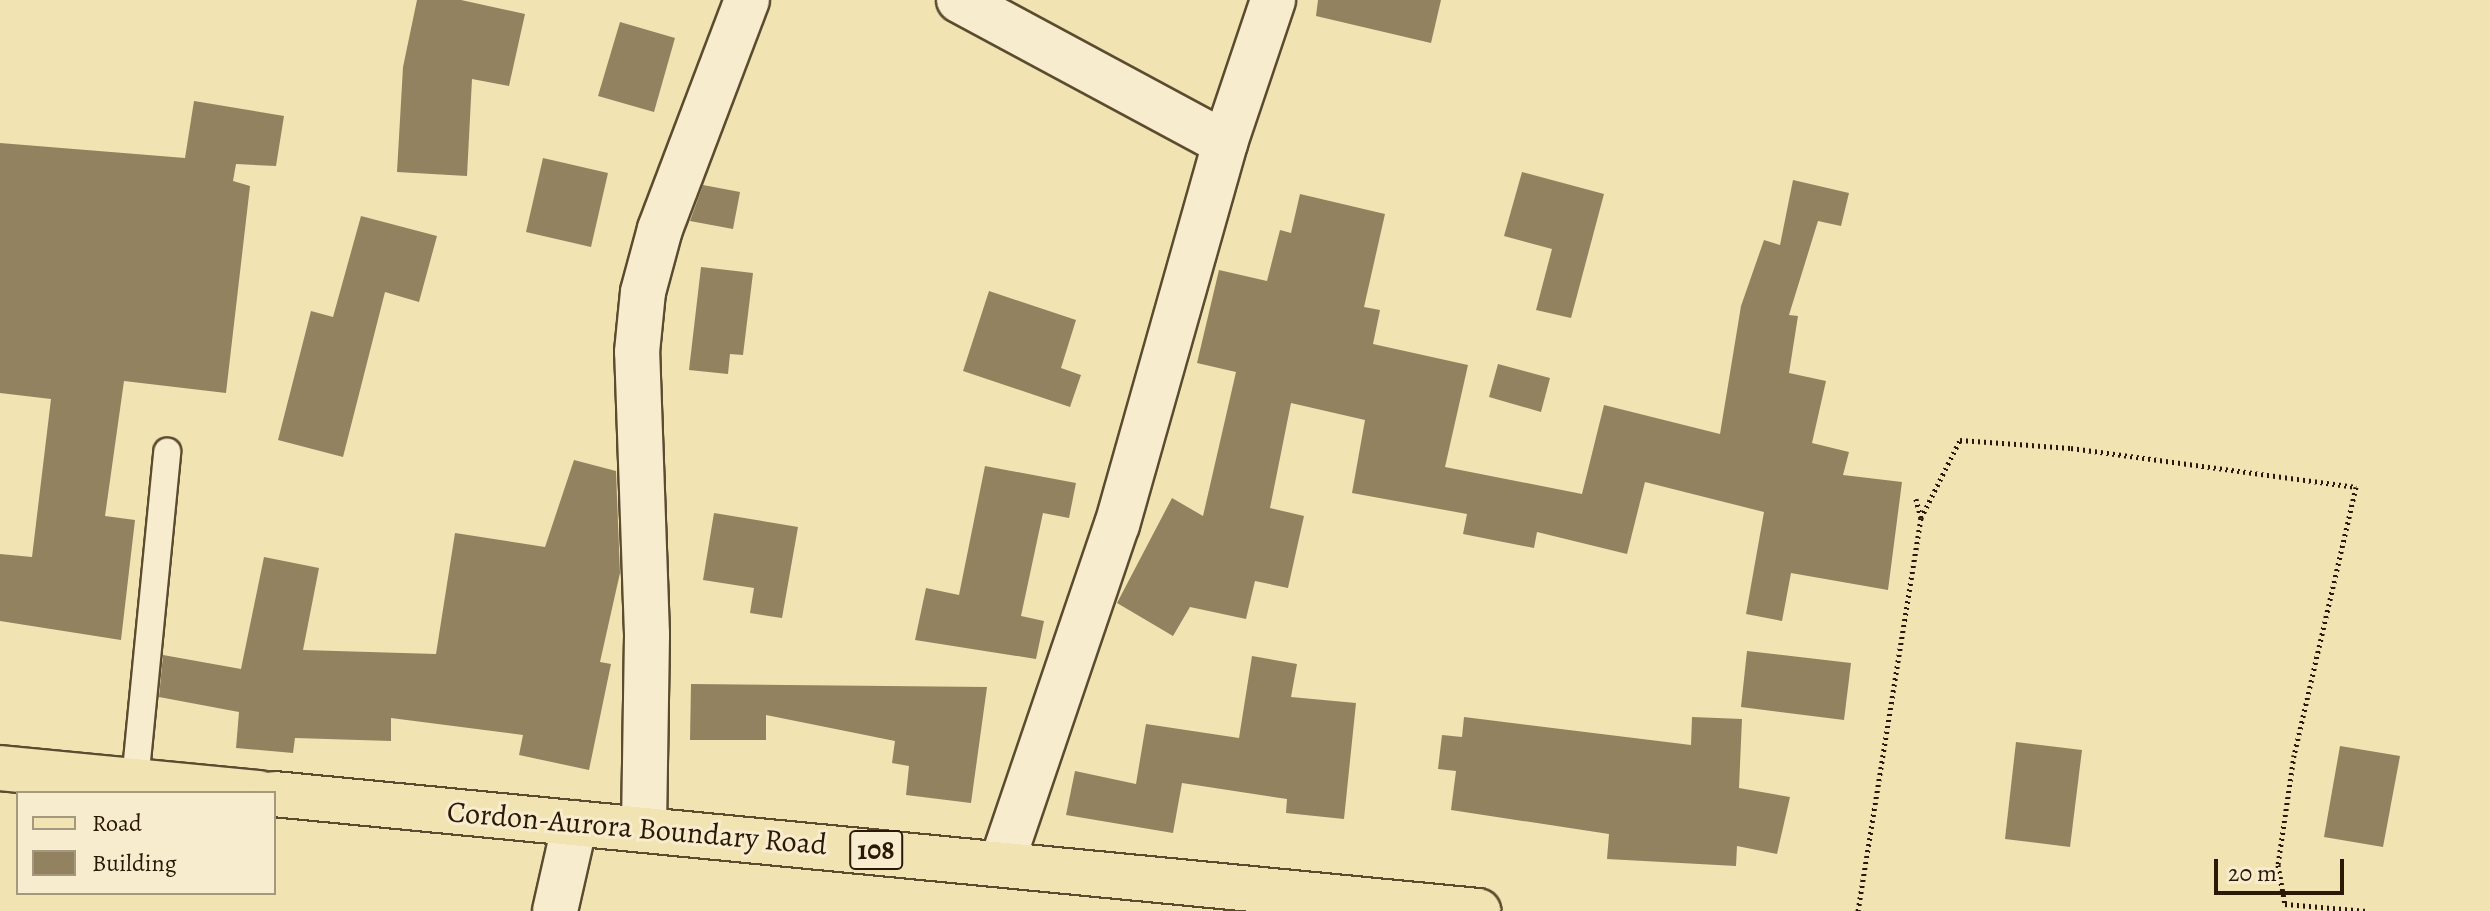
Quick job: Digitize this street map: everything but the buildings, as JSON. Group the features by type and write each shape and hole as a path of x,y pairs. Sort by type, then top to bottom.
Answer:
{"main road":[{"path":"0,768 238,791"},
{"name":"Cordon-Aurora Boundary Road","path":"276,794 644,827 1478,911"}],"street":[{"path":"644,827 647,634 637,352 643,292 665,214 747,0"},
{"path":"959,0 1225,143"},
{"path":"1002,862 1117,525 1225,143 1273,0"},
{"path":"555,911 575,823"}],"lane":[{"path":"135,781 167,452"}],"path":[{"path":"1858,911 1921,518 1960,440 2261,470 2356,487 2294,755 2278,865 2285,904 2367,911"},
{"path":"1916,499 1921,518"}]}
